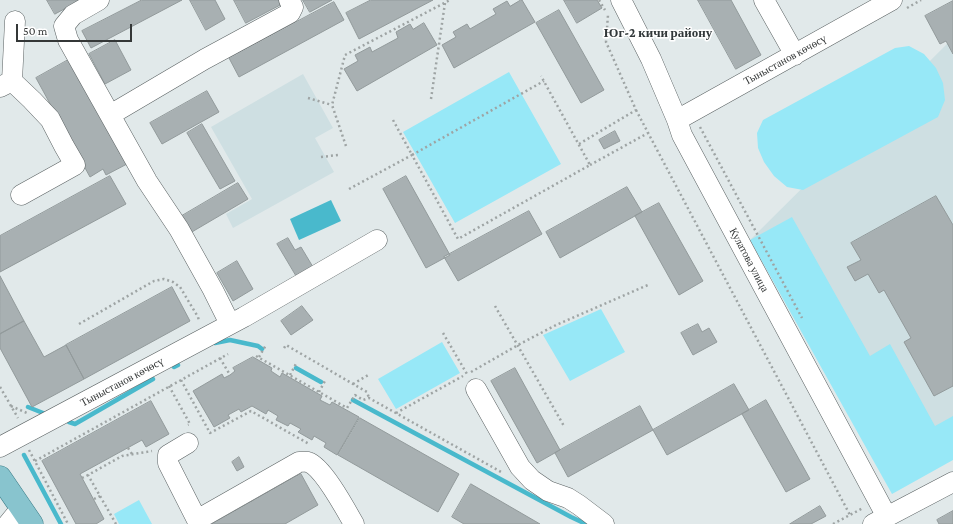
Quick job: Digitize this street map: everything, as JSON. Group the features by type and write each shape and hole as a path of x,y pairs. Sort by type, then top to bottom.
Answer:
{"main road":[{"path":"0,477 20,519"}],"street":[{"path":"100,0 73,15 64,26 68,40 147,181 179,229 213,290 237,321"},
{"path":"110,115 205,59 290,13 293,7 289,0"},
{"name":"Кулатова улица","path":"621,0 651,59 682,135 880,520"},
{"path":"764,0 795,55"},
{"name":"Тыныстанов көчөсү","path":"677,120 795,55 900,4"},
{"path":"15,21 6,84 32,100 50,119 75,165 21,195"},
{"name":"Тыныстанов көчөсү","path":"0,447 237,321 377,240"},
{"path":"472,382 520,467 532,480 548,491 573,501 604,524"},
{"path":"187,435 168,455 168,463 198,522 299,462 308,462 316,468 333,488 354,524"},
{"path":"880,520 953,482"}],"path":[{"path":"346,146 332,105 345,56 450,0"},
{"path":"599,0 608,15 606,42 636,110 850,515"},
{"path":"900,4 921,0"},
{"path":"432,99 445,3"},
{"path":"541,76 590,165"},
{"path":"349,189 544,81"},
{"path":"308,98 332,105"},
{"path":"579,144 636,110"},
{"path":"393,120 458,238 648,133"},
{"path":"699,125 804,322"},
{"path":"321,157 338,155"},
{"path":"79,324 154,281 164,279 173,282 180,287 198,317 199,323"},
{"path":"396,413 472,382 518,345 556,325 648,285"},
{"path":"496,306 564,426"},
{"path":"444,333 472,382"},
{"path":"266,345 258,357 347,408 355,395 363,400 368,398 504,474"},
{"path":"284,348 286,345 367,392 368,398"},
{"path":"35,461 228,354"},
{"path":"220,358 230,374"},
{"path":"290,375 297,362"},
{"path":"353,384 370,374"},
{"path":"319,392 326,379"},
{"path":"181,380 210,433 250,411 309,444"},
{"path":"169,386 190,424 187,435"},
{"path":"0,387 19,419"},
{"path":"28,447 68,524"},
{"path":"128,448 132,454"},
{"path":"82,478 122,456 155,450"},
{"path":"88,475 116,524"},
{"path":"94,500 100,496"}],"shaded area":[{"path":"953,38 953,460 750,240"},
{"path":"909,46 924,54 936,68 943,83 945,100 938,117 803,190 787,187 774,176 764,162 758,148 757,133 763,120 895,48"},
{"path":"509,72 561,164 455,223 403,132"},
{"path":"303,74 333,128 315,138 334,172 233,228 226,214 252,199 211,127"},
{"path":"331,200 341,221 299,240 290,219"},
{"path":"792,217 870,356 890,344 935,426 953,416 953,460 892,494 750,240"},
{"path":"601,309 625,352 570,381 543,335"},
{"path":"442,342 460,373 396,409 378,379"},
{"path":"139,500 152,524 119,524 114,514"}],"building":[{"path":"47,0 81,0 55,14"},
{"path":"142,0 182,0 91,48 82,31"},
{"path":"190,0 215,0 225,19 206,30"},
{"path":"234,0 282,0 284,3 246,23"},
{"path":"303,0 332,0 310,12"},
{"path":"371,0 433,0 359,39 346,13"},
{"path":"521,0 535,22 454,68 442,45 456,37 453,32 467,24 470,29 496,14 493,9 507,1 510,6"},
{"path":"564,0 597,0 602,8 577,23"},
{"path":"698,0 731,0 761,55 736,69"},
{"path":"953,1 953,54 946,41 940,44 925,16"},
{"path":"334,2 344,20 239,77 229,58"},
{"path":"559,10 604,90 581,103 536,23"},
{"path":"424,23 437,45 357,91 344,69 358,61 355,55 370,47 372,52 398,38 396,32 410,24 413,29"},
{"path":"115,40 131,70 105,84 89,54"},
{"path":"70,59 127,164 106,175 103,169 90,177 36,78"},
{"path":"207,91 219,112 162,144 150,123"},
{"path":"202,124 235,181 220,189 187,133"},
{"path":"615,131 620,141 604,149 599,140"},
{"path":"110,176 126,204 0,272 0,236"},
{"path":"406,176 450,255 426,268 383,189"},
{"path":"238,183 248,199 185,236 175,220"},
{"path":"627,187 642,212 560,258 546,232"},
{"path":"936,196 953,225 953,386 934,396 904,342 911,338 884,290 879,293 868,274 855,281 847,267 861,260 851,243"},
{"path":"659,203 703,281 679,295 635,216"},
{"path":"529,211 542,234 458,281 444,257"},
{"path":"288,238 295,250 301,247 313,267 296,276 277,244"},
{"path":"237,261 253,289 233,301 217,273"},
{"path":"0,276 24,321 0,334"},
{"path":"172,287 190,321 84,379 66,345"},
{"path":"302,306 313,320 291,335 281,321"},
{"path":"24,321 44,357 66,345 84,379 32,407 0,348 0,334"},
{"path":"698,324 702,332 709,328 717,342 693,355 681,333"},
{"path":"253,357 272,368 271,371 280,377 282,373 322,396 320,400 330,405 332,402 359,417 337,455 324,447 326,443 314,436 312,440 298,432 301,429 290,423 288,426 276,420 278,416 268,410 266,414 252,406 241,412 239,409 228,415 230,418 214,427 193,391 222,374 224,378 230,375 235,371 233,368"},
{"path":"515,368 560,450 537,463 491,381"},
{"path":"734,384 749,410 667,455 653,430"},
{"path":"766,400 810,479 786,492 742,414"},
{"path":"151,401 169,434 146,447 142,440 80,474 104,519 96,524 76,524 42,461"},
{"path":"640,406 653,430 568,477 555,453"},
{"path":"360,418 459,474 438,512 338,455"},
{"path":"239,457 244,467 237,471 232,462"},
{"path":"301,474 318,505 285,524 212,524"},
{"path":"471,484 540,524 464,524 452,517"},
{"path":"820,506 826,516 811,524 790,524"},
{"path":"953,511 953,524 939,524 937,520"}],"waterway":[{"path":"215,343 230,340 258,346 262,349"},
{"path":"174,367 178,365"},
{"path":"296,368 321,382"},
{"path":"69,422 75,424 153,379"},
{"path":"353,400 586,524"},
{"path":"28,407 43,413"},
{"path":"24,455 61,524"}],"district":[{"name":"Юг-2 кичи району","path":"658,33"}]}
